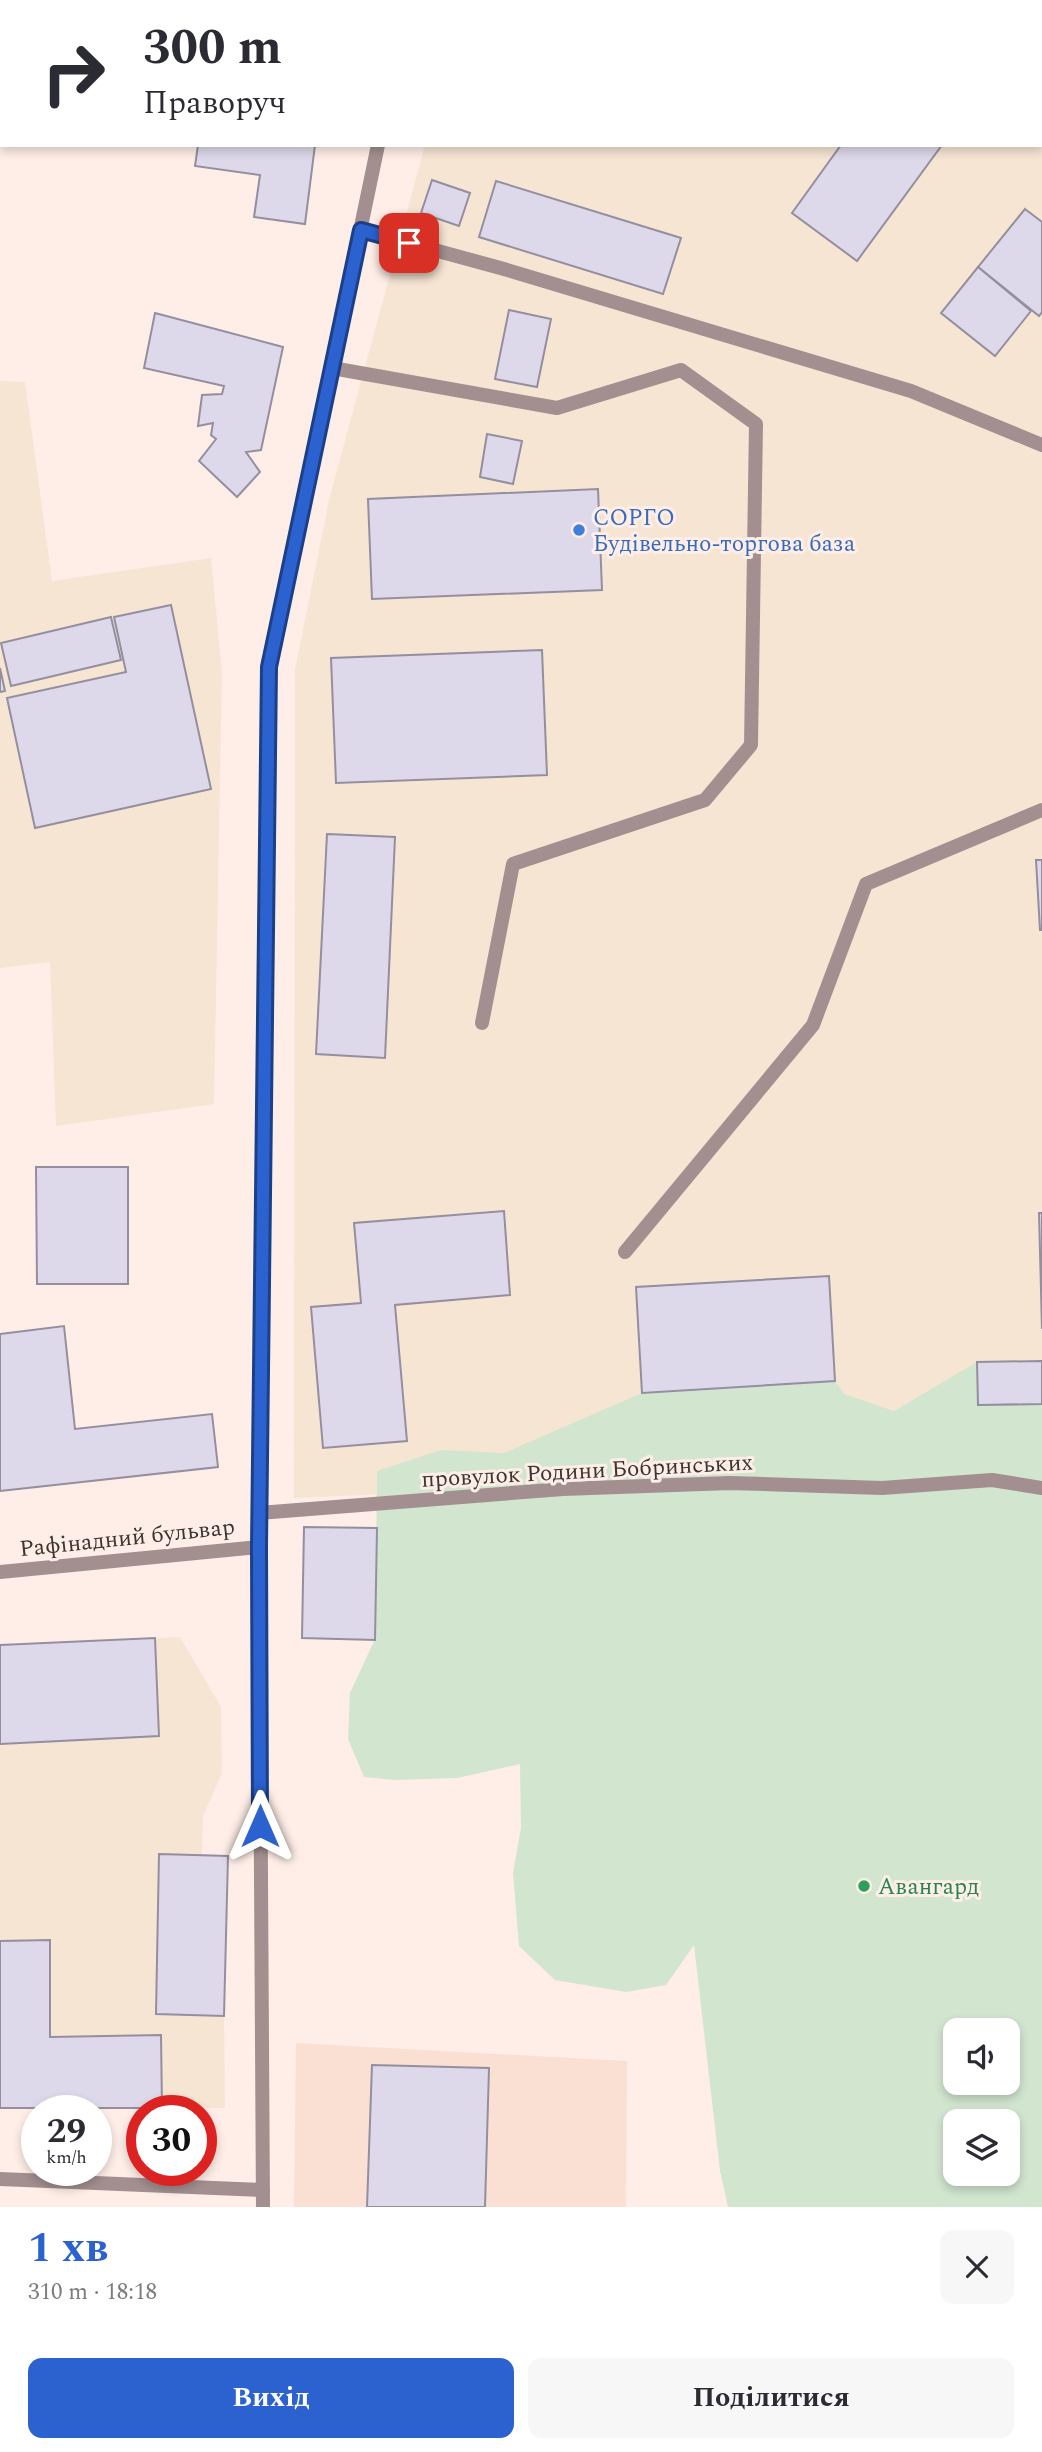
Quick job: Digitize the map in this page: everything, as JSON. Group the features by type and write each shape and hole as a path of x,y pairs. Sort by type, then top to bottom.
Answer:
{"street":[{"path":"263,2207 259,1513 269,667 378,147"},
{"path":"361,230 504,269 911,391 1042,445"},
{"path":"332,368 557,408 681,370 756,424 751,745 705,800 513,864 482,1023"},
{"path":"625,1252 813,1025 866,884 1042,810"},
{"name":"провулок Родини Бобринських","path":"259,1513 563,1489 703,1484 882,1488 992,1480 1042,1488"},
{"name":"Рафінадний бульвар","path":"0,1572 259,1547"},
{"path":"0,2179 263,2190"}],"shaded area":[{"path":"424,147 1042,147 1042,1466 294,1498 295,670 329,500"},
{"path":"0,381 25,382 52,581 211,558 222,672 214,1104 56,1126 50,962 0,968"},
{"path":"180,1637 221,1707 222,1773 203,1816 202,1854 228,1856 225,2108 217,2108 217,2095 126,2095 126,2108 112,2108 112,2095 21,2095 21,2108 0,2108 0,1645"},
{"path":"296,2043 627,2061 626,2207 294,2207"}],"green space":[{"path":"977,1362 978,1405 1042,1404 1042,2207 728,2207 720,2171 694,1945 666,1985 626,1992 555,1980 519,1946 513,1873 521,1828 520,1764 457,1778 395,1780 364,1777 348,1739 350,1693 375,1639 377,1471 441,1450 504,1453 642,1393 835,1381 844,1394 894,1411"}],"building":[{"path":"198,147 315,147 305,224 254,217 260,175 195,166"},
{"path":"840,147 941,147 857,261 792,213"},
{"path":"432,180 470,193 459,226 421,213"},
{"path":"496,181 681,238 663,294 479,237"},
{"path":"1025,209 1042,222 1042,312 1039,316 978,267"},
{"path":"978,267 1031,311 995,356 941,313"},
{"path":"509,310 551,319 537,387 495,379"},
{"path":"155,313 283,347 261,450 246,452 260,472 237,497 199,461 216,439 211,435 213,423 198,426 202,395 222,394 224,386 144,368"},
{"path":"487,434 522,441 513,484 480,477"},
{"path":"598,489 602,590 372,599 368,499"},
{"path":"171,605 211,789 35,828 7,698 126,672 114,617"},
{"path":"111,617 121,660 11,686 1,643"},
{"path":"542,650 547,775 336,783 331,658"},
{"path":"0,668 5,691 0,692"},
{"path":"327,834 395,837 385,1058 316,1054"},
{"path":"1036,860 1042,860 1042,930 1040,930"},
{"path":"36,1167 128,1167 128,1284 37,1284"},
{"path":"504,1211 510,1295 395,1305 407,1441 323,1448 311,1307 361,1303 354,1223"},
{"path":"1039,1213 1042,1213 1042,1329"},
{"path":"829,1276 835,1381 642,1393 636,1287"},
{"path":"64,1326 75,1429 212,1414 218,1467 0,1491 0,1334"},
{"path":"1042,1361 1042,1404 978,1405 977,1362"},
{"path":"304,1527 377,1528 375,1640 302,1638"},
{"path":"155,1638 159,1736 0,1744 0,1645"},
{"path":"159,1854 228,1856 224,2016 156,2014"},
{"path":"50,1940 50,2037 161,2035 162,2095 126,2095 126,2108 112,2108 112,2095 21,2095 21,2108 0,2108 0,1941"},
{"path":"372,2065 489,2068 485,2207 367,2207"}],"place":[{"name":"СОРГО Будівельно-торгова база","path":"579,530"},
{"name":"Авангард","path":"864,1886"}],"route":[{"path":"260,1826 259,1547 269,667 361,230 409,243"}]}
